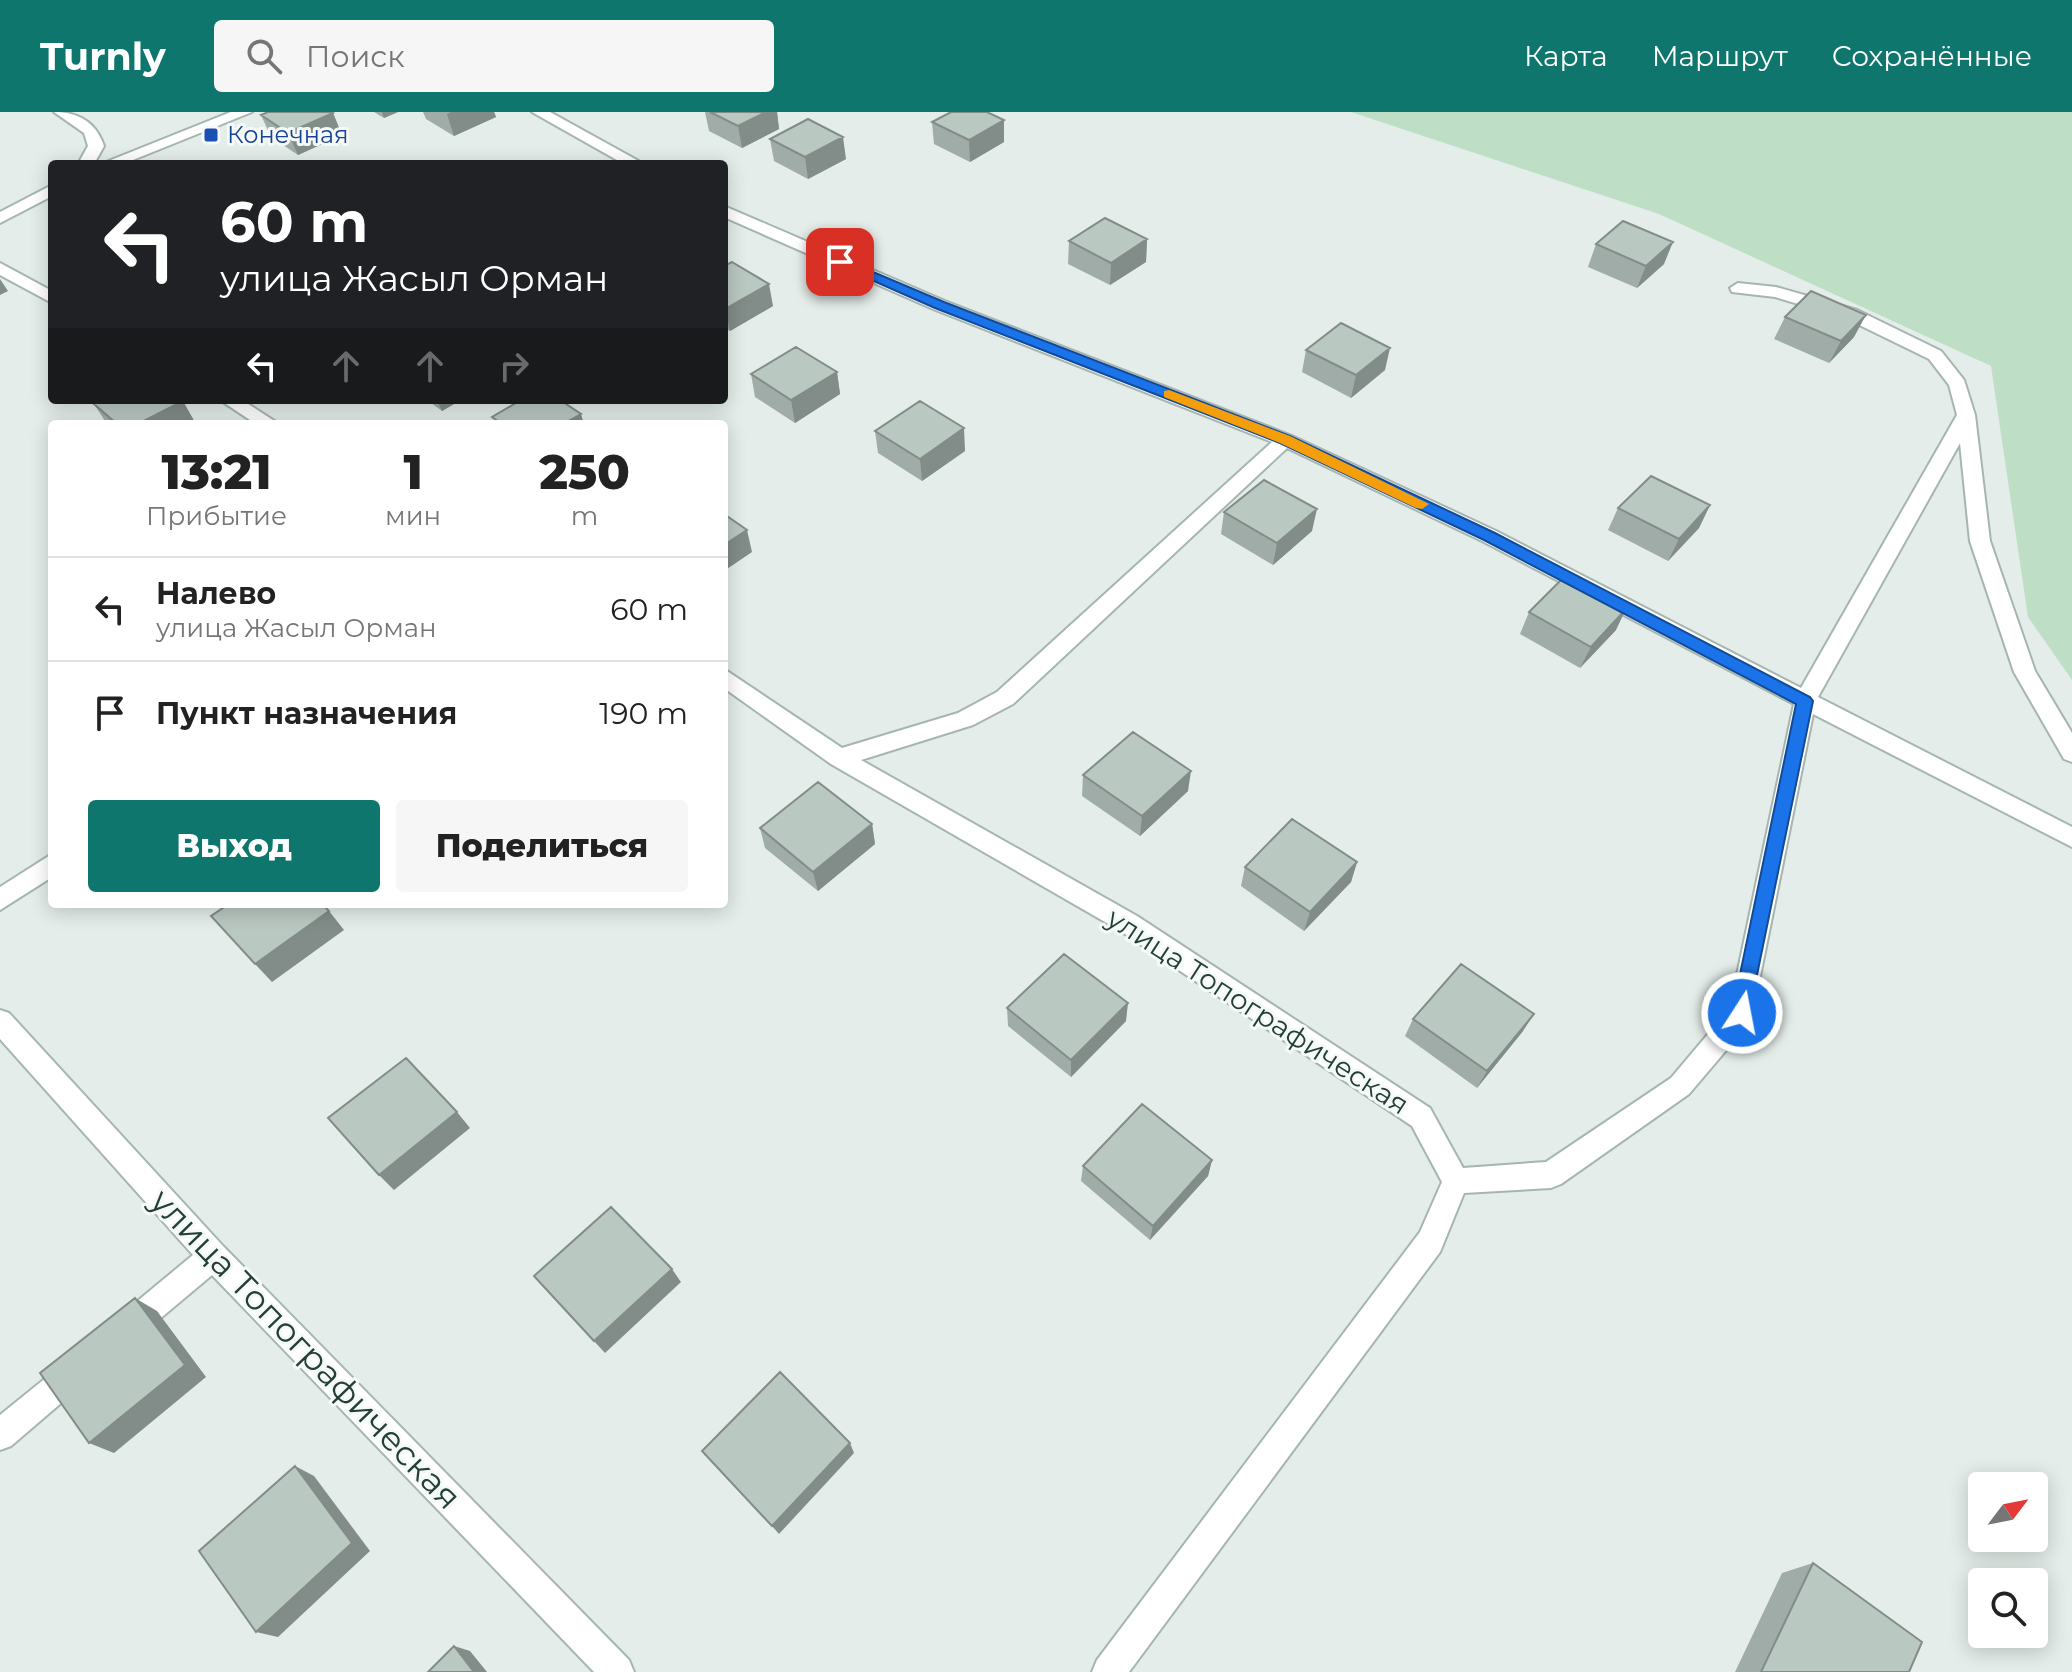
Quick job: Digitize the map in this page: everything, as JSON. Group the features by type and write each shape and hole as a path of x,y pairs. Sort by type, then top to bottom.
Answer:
{"street":[{"path":"61,112 91,131 96,146 88,160"},
{"path":"119,160 245,112"},
{"path":"539,112 629,160"},
{"path":"0,218 48,192"},
{"path":"728,213 939,305 1285,440 1489,536 2072,838"},
{"path":"0,268 48,296"},
{"path":"1738,288 1776,292 1851,314 1935,355 1958,384 1966,415 1980,541 2025,672 2072,753"},
{"path":"236,404 263,420"},
{"path":"1109,1672 1430,1242 1456,1181 1551,1175 1680,1086 1742,1013 1805,701 1966,415"},
{"path":"839,758 965,719 1005,698 1285,440"},
{"name":"улица Топографическая","path":"728,680 839,758 1128,923 1421,1117 1456,1181"},
{"path":"0,900 48,867"},
{"name":"улица Топографическая","path":"0,1021 213,1256 617,1672"},
{"path":"0,1435 213,1256"}],"green space":[{"path":"1351,112 2072,112 2072,680 2028,617 1991,366 1659,214"}],"building":[{"path":"268,112 333,113 288,133 261,115"},
{"path":"710,112 766,112 738,126"},
{"path":"951,112 987,112 1004,120 969,140 932,122"},
{"path":"808,119 843,137 805,157 770,139"},
{"path":"1105,218 1147,239 1111,263 1069,241"},
{"path":"1623,221 1673,242 1646,266 1596,244"},
{"path":"732,262 769,284 728,307 728,264"},
{"path":"1811,291 1866,315 1841,341 1785,317"},
{"path":"1341,323 1390,348 1356,375 1306,350"},
{"path":"796,347 837,372 791,400 751,374"},
{"path":"920,401 964,428 920,459 875,431"},
{"path":"94,404 177,404 146,420 112,420"},
{"path":"514,404 566,404 581,414 570,420 496,420 492,417"},
{"path":"1651,476 1710,505 1679,539 1618,508"},
{"path":"1264,480 1317,509 1277,543 1224,512"},
{"path":"728,517 747,530 728,542"},
{"path":"1565,576 1626,609 1591,647 1529,612"},
{"path":"1133,732 1191,771 1142,816 1083,775"},
{"path":"818,782 872,824 813,872 760,828"},
{"path":"1292,819 1357,862 1310,912 1245,867"},
{"path":"223,908 326,908 329,911 255,964 211,916"},
{"path":"1064,954 1128,1003 1071,1060 1007,1008"},
{"path":"1461,964 1534,1014 1487,1071 1413,1019"},
{"path":"406,1058 457,1112 379,1175 328,1118"},
{"path":"1142,1104 1212,1160 1153,1226 1083,1166"},
{"path":"611,1207 672,1269 594,1341 534,1276"},
{"path":"135,1298 185,1365 89,1443 40,1373"},
{"path":"780,1372 850,1443 772,1526 702,1451"},
{"path":"295,1466 352,1543 256,1632 199,1551"},
{"path":"1813,1563 1922,1642 1909,1672 1761,1672"},
{"path":"454,1646 474,1672 428,1672"}],"slow traffic":[{"path":"1169,394 1285,440 1422,504"}],"place":[{"name":"Конечная","path":"211,135"}],"route":[{"path":"840,262 939,305 1285,440 1489,536 1805,701 1742,1013"}]}
